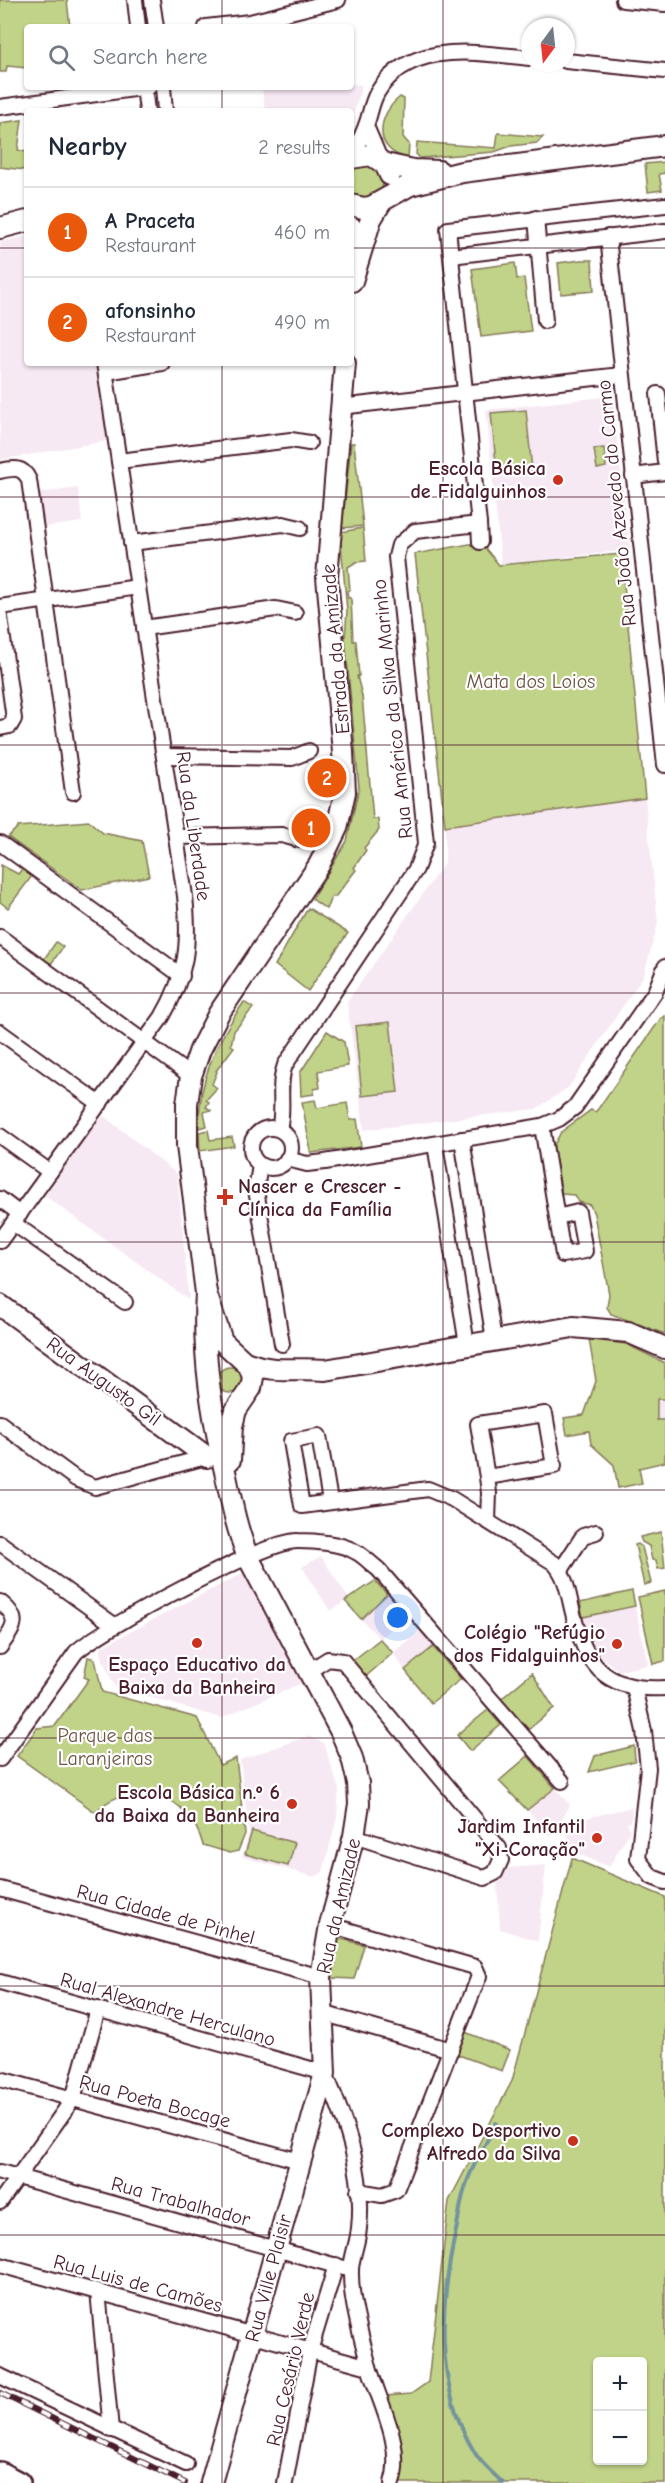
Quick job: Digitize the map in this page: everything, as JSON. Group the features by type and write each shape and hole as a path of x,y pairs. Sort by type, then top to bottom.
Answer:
{"main road":[{"path":"0,2473 19,2483"}],"street":[{"path":"135,0 138,24"},
{"path":"153,0 156,24"},
{"path":"232,24 250,22 338,0"},
{"path":"623,0 665,4"},
{"path":"354,152 366,126 370,109 385,82 409,63 433,55 459,52 521,57"},
{"path":"575,62 665,71"},
{"path":"0,107 71,104 131,90"},
{"path":"144,90 147,108"},
{"path":"163,90 165,108"},
{"path":"354,280 371,219 382,202 391,178 366,126"},
{"path":"354,206 363,208 382,202 411,185 462,172 665,146"},
{"path":"354,158 371,155 382,162 413,170 462,172"},
{"path":"480,542 448,230 536,218 665,205"},
{"path":"536,218 545,321"},
{"path":"0,228 24,222"},
{"path":"451,256 665,231"},
{"name":"Rua João Azevedo do Carmo","path":"608,237 621,375 665,765"},
{"path":"105,368 128,366"},
{"name":"Estrada da Amizade","path":"187,1146 191,1076 200,1050 219,1013 325,856 341,811 345,772 327,577 345,366"},
{"name":"Rua da Liberdade","path":"0,1241 144,1043 177,991 187,953 188,928 165,756 105,368"},
{"path":"340,407 621,375"},
{"path":"658,394 665,462"},
{"path":"119,461 291,440 309,443"},
{"path":"0,471 17,468 24,471 29,480 73,792"},
{"path":"633,476 665,472"},
{"path":"131,543 283,524 300,528"},
{"name":"Rua Américo da Silva Marinho","path":"279,1129 284,1114 281,1074 291,1053 416,869 426,843 427,830 397,570 399,545 415,531 479,524"},
{"path":"0,607 138,587"},
{"path":"144,628 276,609 296,613"},
{"path":"0,617 2,654 14,719 10,726 0,728"},
{"path":"165,756 292,758 309,751"},
{"path":"176,837 282,835 300,840"},
{"path":"0,843 182,976"},
{"path":"0,937 191,1076"},
{"path":"287,1159 318,1164 542,1126 559,1119 575,1107 660,995 665,967"},
{"path":"0,1032 100,1104"},
{"path":"542,1126 557,1217"},
{"path":"262,1129 279,1129 290,1142 287,1159 275,1168 260,1165 250,1151 255,1134 262,1129"},
{"path":"0,1136 50,1172"},
{"path":"462,1139 494,1341"},
{"path":"435,1144 467,1345"},
{"name":"Rua da Amizade","path":"187,1146 206,1293 204,1330 214,1455 229,1490 236,1528 248,1557 352,1758 358,1783 354,1836 330,1925 321,1977 322,2013 325,2073 340,2106 353,2150 359,2227 351,2270 357,2318 369,2367 395,2448 396,2473 392,2483"},
{"path":"260,1165 256,1190 282,1344"},
{"path":"0,1199 16,1218 125,1302"},
{"name":"Rua da Amizade","path":"206,1293 222,1341 242,1360 253,1377 232,1426 229,1490"},
{"name":"Rua Augusto Gil","path":"0,1305 214,1455"},
{"path":"325,1370 297,1368 272,1371 228,1356 216,1360 208,1383 224,1402 235,1402 268,1384 325,1370 585,1327 628,1332 665,1348"},
{"path":"487,1477 554,1466 545,1414 478,1424 489,1493 488,1521"},
{"path":"0,1423 76,1479 95,1487 214,1455"},
{"path":"330,1501 319,1436 291,1441 302,1506 428,1489 441,1492 549,1559 561,1570 584,1652 600,1672 634,1687 665,1688"},
{"path":"561,1570 583,1536 596,1532"},
{"path":"1,1754 76,1652 114,1625 248,1557 296,1540 355,1551 378,1569 562,1781"},
{"path":"0,1543 114,1625"},
{"path":"0,1602 11,1610 14,1619 12,1629 0,1647"},
{"path":"309,1671 328,1659 343,1661 499,1848 501,1860 495,1874 485,1878 354,1836"},
{"path":"634,1687 644,1731 648,1768 638,1858 652,1877 665,1882"},
{"name":"Rua Cidade de Pinhel","path":"0,1889 321,1977"},
{"path":"330,1925 475,1967 479,1976 396,2190 382,2195 358,2191"},
{"name":"Rual Alexandre Herculano","path":"0,1982 325,2073"},
{"path":"0,2202 73,2098 98,2009"},
{"path":"322,2013 451,2050"},
{"name":"Rua Ville Plaisir","path":"213,2478 325,2073"},
{"name":"Rua Poeta Bocage","path":"0,2079 300,2161"},
{"name":"Rua Trabalhador","path":"0,2172 351,2270"},
{"name":"Rua Luis de Camões","path":"0,2265 369,2367"},
{"name":"Rua Cesário Verde","path":"285,2483 310,2351 336,2265"},
{"path":"98,2291 111,2430"},
{"path":"0,2376 186,2464"}],"shaded area":[{"path":"354,84 362,85 354,113 354,108 265,108 262,90 354,90"},
{"path":"24,237 24,366 95,366 107,441 0,460 0,242"},
{"name":"Escola Básica de Fidalguinhos","path":"612,396 630,550 501,564 486,410"},
{"path":"78,488 82,522 44,527 39,493"},
{"path":"645,798 658,923 644,975 569,1087 536,1109 364,1130 347,1002 445,862 445,826"},
{"path":"104,1116 177,1174 189,1300 45,1196 84,1136"},
{"path":"657,1399 665,1399 665,1420 657,1420"},
{"path":"321,1556 349,1599 330,1611 302,1567"},
{"name":"Espaço Educativo da Baixa da Banheira","path":"245,1572 276,1627 274,1632 277,1638 283,1639 304,1682 221,1718 115,1687 101,1656 101,1647"},
{"path":"387,1594 406,1616 380,1639 361,1619"},
{"name":"Colégio \"Refúgio dos Fidalguinhos\"","path":"635,1606 648,1665 619,1671 595,1652 583,1617"},
{"path":"420,1631 433,1647 405,1670 393,1653"},
{"name":"Escola Básica n.º 6 da Baixa da Banheira","path":"308,1736 324,1743 339,1790 337,1818 323,1872 315,1877 242,1857 249,1833 240,1760"},
{"path":"555,1788 570,1805 551,1837 527,1810"},
{"name":"Jardim Infantil \"Xi-Coração\"","path":"632,1807 631,1822 627,1823 630,1831 609,1867 571,1851 567,1833 574,1821"},
{"path":"546,1865 538,1941 500,1929 497,1884 509,1868"}],"green space":[{"path":"0,0 67,0 70,24 24,24 24,68 7,66 6,72 0,72"},
{"path":"400,97 404,99 403,137 409,144 408,158 388,148 382,132 386,113"},
{"path":"22,120 18,150 24,152 24,170 0,167 0,123"},
{"path":"498,133 543,137 537,143 511,146 494,152 420,158 416,154 417,142 496,148"},
{"path":"665,162 665,173 659,174 662,190 648,192 645,164"},
{"path":"373,164 384,180 381,192 371,201 354,198 354,166"},
{"path":"592,260 594,291 561,294 558,263"},
{"path":"515,263 517,279 524,278 531,331 481,337 472,269"},
{"path":"526,410 532,470 497,473 491,413"},
{"path":"351,443 354,443 363,526 342,528"},
{"path":"604,448 606,467 597,469 594,449"},
{"path":"363,528 366,561 356,562 348,567 350,590 347,591 348,598 351,598 353,641 356,641 359,676 357,676 362,696 373,819 378,819 379,830 364,848 366,850 354,868 356,870 335,897 332,896 326,909 312,899 347,841 359,787 345,638 347,611 340,532"},
{"name":"Mata dos Loios","path":"480,542 499,565 621,554 645,798 445,826 415,554"},
{"path":"89,821 103,833 142,841 149,876 82,890 8,837 18,827"},
{"path":"1,865 18,874 22,869 32,876 8,908 0,902"},
{"path":"308,908 348,933 308,991 275,965"},
{"path":"56,942 63,947 51,964 44,959"},
{"path":"244,1002 253,1008 234,1031 231,1045 234,1047 216,1071 212,1084 217,1088 206,1100 209,1102 206,1107 211,1110 204,1112 207,1126 199,1128 202,1093 211,1061 225,1031"},
{"path":"665,1016 665,1334 611,1314 607,1307 609,1294 594,1214 590,1205 578,1202 574,1195 562,1194 553,1147 561,1132 591,1110 595,1112 598,1109 661,1018"},
{"path":"390,1022 398,1092 362,1096 355,1026"},
{"path":"327,1031 344,1042 348,1066 318,1071 320,1088 314,1089 314,1094 301,1096 300,1073"},
{"path":"315,1100 317,1108 347,1103 350,1120 357,1119 361,1147 311,1153 302,1102"},
{"path":"208,1130 210,1140 232,1137 234,1146 200,1151 199,1132"},
{"path":"589,1339 626,1344 665,1363 665,1399 657,1399 657,1420 665,1420 665,1462 639,1468 642,1483 618,1488 614,1465 591,1444 589,1431 567,1435 564,1418 584,1415 596,1381"},
{"path":"230,1367 239,1371 243,1380 239,1389 230,1393 221,1389 217,1380 221,1371"},
{"path":"661,1532 665,1568 658,1569 656,1560 652,1560 649,1546 642,1542 640,1537"},
{"path":"635,1545 642,1547 651,1583 644,1585"},
{"path":"375,1581 387,1594 361,1619 345,1601"},
{"path":"632,1591 635,1606 583,1617 580,1603"},
{"path":"665,1591 665,1661 653,1664 638,1597"},
{"path":"380,1639 393,1653 364,1678 351,1662"},
{"path":"433,1647 461,1679 431,1703 405,1670"},
{"name":"Parque das Laranjeiras","path":"88,1657 95,1659 102,1692 197,1718 220,1765 236,1758 245,1834 238,1851 230,1853 203,1845 196,1827 186,1813 173,1802 158,1795 143,1792 126,1794 110,1801 95,1812 17,1756 37,1728 55,1726 89,1679 84,1677"},
{"path":"532,1673 554,1708 528,1730 501,1699"},
{"path":"488,1710 501,1725 470,1751 457,1735"},
{"path":"634,1746 635,1761 589,1772 595,1756"},
{"path":"528,1756 555,1788 527,1810 499,1781"},
{"path":"252,1831 295,1843 288,1866 245,1854"},
{"name":"Complexo Desportivo Alfredo da Silva","path":"572,1858 665,1897 665,2483 401,2483 402,2449 385,2396 411,2394 428,2382 449,2201 512,2081"},
{"path":"338,1938 364,1945 354,1979 331,1978 335,1942"},
{"path":"465,2032 510,2050 502,2071 456,2054"}],"waterway":[{"path":"496,2123 471,2172 462,2199 447,2283 444,2342 446,2371 461,2427 478,2457 503,2483"}],"railway":[{"path":"0,2393 185,2483"}],"place":[{"name":"Escola Básica de Fidalguinhos","path":"558,480"},
{"name":"afonsinho","path":"327,778"},
{"name":"A Praceta","path":"311,828"},
{"name":"Nascer e Crescer - Clínica da Família","path":"225,1197"},
{"name":"Espaço Educativo da Baixa da Banheira","path":"197,1643"},
{"name":"Colégio \"Refúgio dos Fidalguinhos\"","path":"617,1644"},
{"name":"Escola Básica n.º 6 da Baixa da Banheira","path":"292,1804"},
{"name":"Jardim Infantil \"Xi-Coração\"","path":"597,1838"},
{"name":"Complexo Desportivo Alfredo da Silva","path":"573,2141"}]}
